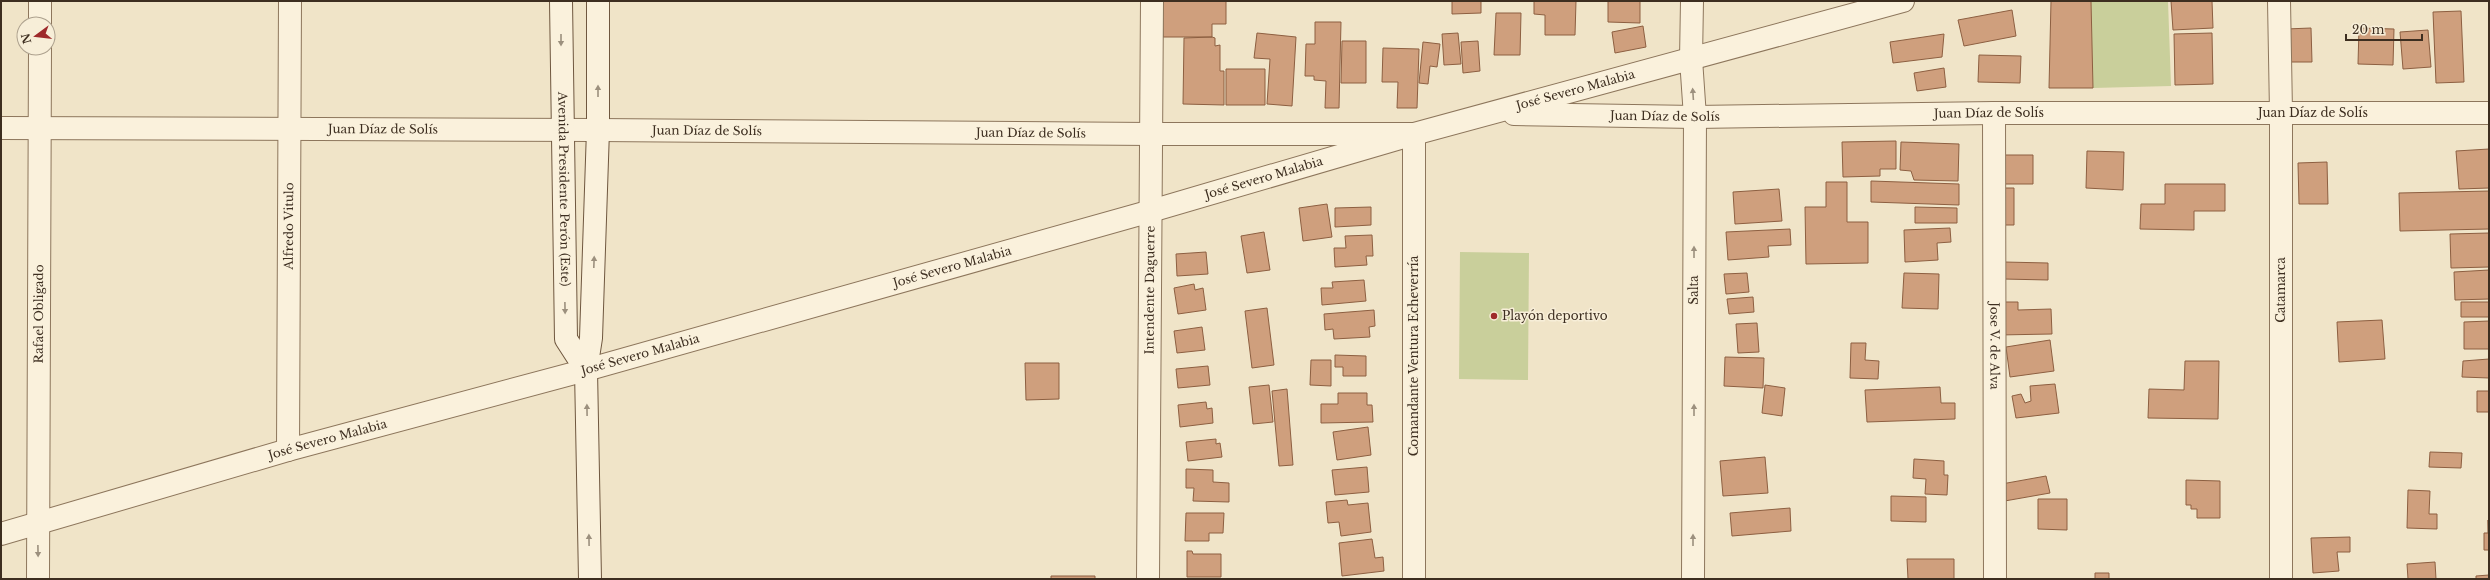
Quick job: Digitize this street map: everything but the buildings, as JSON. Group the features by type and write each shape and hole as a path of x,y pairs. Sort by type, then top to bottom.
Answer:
{"street":[{"path":"40,1 40,16"},
{"name":"Alfredo Vitulo","path":"288,450 290,1"},
{"name":"Avenida Presidente Perón (Este)","path":"561,1 561,130 566,339 586,370"},
{"path":"590,579 586,370 591,338 598,130 598,1"},
{"name":"Intendente Daguerre","path":"1148,579 1152,1"},
{"name":"Salta","path":"1692,1 1691,59 1695,117 1693,579"},
{"name":"José Severo Malabia","path":"1,534 288,450 586,370 1151,211 1414,134 1903,1"},
{"name":"Catamarca","path":"2278,1 2281,112 2281,579"},
{"name":"Rafael Obligado","path":"38,579 40,56"},
{"name":"Juan Díaz de Solís","path":"1489,114 1695,117 1994,113 2489,113"},
{"name":"Jose V. de Alva","path":"1994,113 1995,579"},
{"name":"Juan Díaz de Solís","path":"1,128 289,128 1151,134 1414,134"},
{"name":"Comandante Ventura Echeverría","path":"1414,134 1414,579"}],"green space":[{"path":"2091,1 2168,1 2171,86 2093,88"},
{"name":"Playón deportivo","path":"1460,252 1529,253 1528,380 1459,379"}],"place":[{"name":"Playón deportivo","path":"1494,316"}]}
